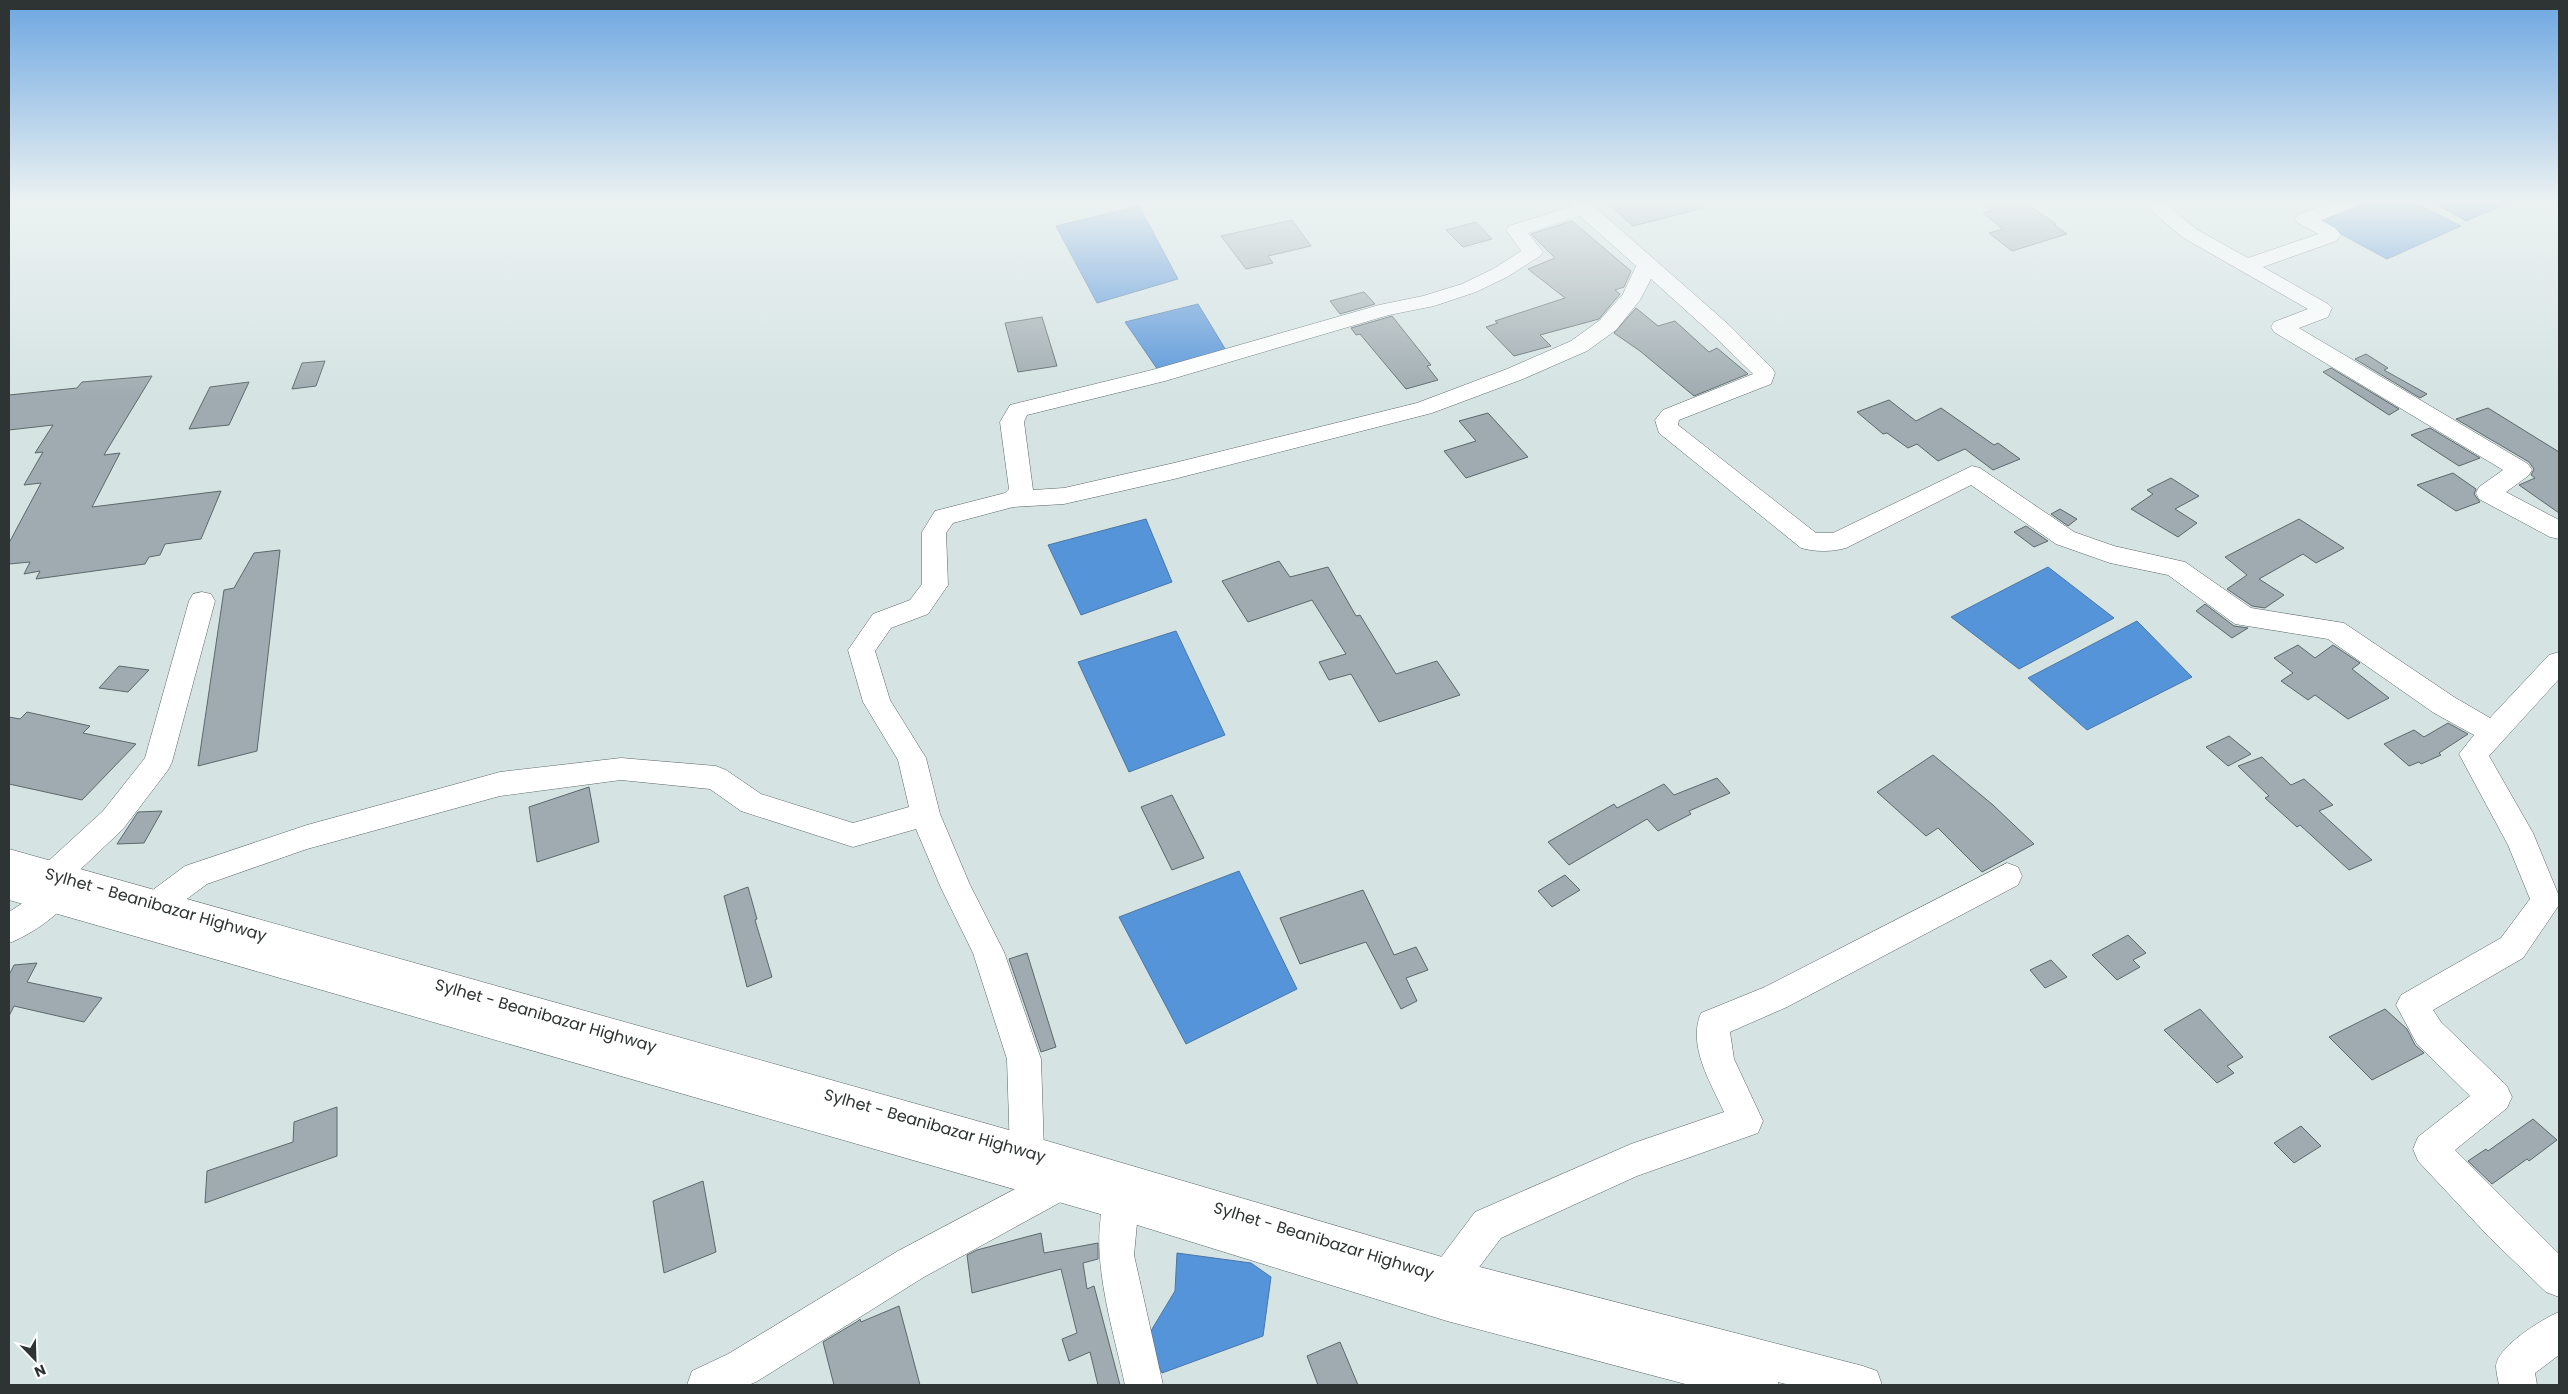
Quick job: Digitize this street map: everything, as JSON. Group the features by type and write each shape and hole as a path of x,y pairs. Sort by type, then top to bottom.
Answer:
{"street":[{"path":"1013,499 1020,491 1012,422 1018,410 1157,376 1386,309 1427,302 1469,288 1511,266"},
{"path":"1027,1152 1024,1060 988,952 956,888 925,814 912,758 877,702 861,650 882,621 920,607 935,585 934,532 944,517 1013,499 1064,496 1184,469 1424,408 1515,374 1579,346 1608,325 1632,296 1646,266"},
{"path":"1646,266 1720,329 1764,373 1763,378 1671,415 1666,420 1667,428 1810,542 1837,542 1972,474 2065,538 2110,554 2176,568 2244,617 2335,630 2444,705 2492,732"},
{"path":"2250,266 2321,308 2320,312 2282,327 2520,470 2488,493 2559,531"},
{"path":"9,929 53,887 112,820 158,762 202,601"},
{"path":"2559,662 2473,754 2522,842 2546,901 2512,948 2412,1005 2429,1033 2495,1097 2430,1149 2502,1224 2559,1279"},
{"path":"157,904 196,875 307,837 500,784 621,768 716,778 751,803 853,835 925,814"},
{"name":"Sylhet - Beanibazar Highway","path":"9,862 53,887 1057,1185 1121,1202 1447,1302 1760,1385"},
{"path":"1449,1277 1488,1225 1630,1160 1746,1121 1716,1060 1713,1024 1776,997 2006,876"},
{"name":"Sylhet - Beanibazar Highway","path":"9,888 53,887 157,904 1027,1152 1449,1277 1863,1385"},
{"path":"706,1385 742,1368 911,1264 1057,1185"},
{"path":"1121,1202 1116,1255 1144,1385"},
{"path":"2518,1385 2515,1365 2559,1331"}],"water":[{"path":"1077,266 1171,266 1178,279 1097,303"},
{"path":"1198,304 1227,352 1160,373 1125,322"},
{"path":"1146,519 1172,582 1081,615 1048,545"},
{"path":"2048,567 2114,618 2019,669 1951,617"},
{"path":"2137,621 2192,677 2087,730 2028,678"},
{"path":"1176,631 1225,735 1129,772 1078,662"},
{"path":"1239,871 1297,989 1186,1044 1119,917"},
{"path":"1177,1253 1251,1263 1271,1277 1263,1336 1162,1373 1146,1339 1175,1291"}],"building":[{"path":"1244,266 1259,266 1246,269"},
{"path":"1535,266 1625,266 1631,271 1624,287 1615,290 1620,294 1599,319 1540,335 1551,346 1514,356 1486,327 1498,323 1495,321 1565,298 1528,269"},
{"path":"1364,292 1375,304 1340,314 1330,301"},
{"path":"1636,308 1658,326 1675,321 1709,352 1717,348 1748,374 1694,396 1640,351 1614,333"},
{"path":"1392,316 1431,365 1427,366 1438,380 1406,389 1360,334 1356,335 1351,328"},
{"path":"1042,317 1057,366 1018,372 1005,323"},
{"path":"2366,354 2388,368 2384,370 2427,394 2420,398 2355,359"},
{"path":"325,361 316,386 292,389 302,363"},
{"path":"2331,368 2399,409 2389,415 2323,372"},
{"path":"152,376 104,455 120,453 92,507 221,491 201,539 165,544 160,555 149,557 145,564 36,579 40,571 24,574 30,562 9,564 9,543 41,483 24,485 43,452 35,453 53,425 9,430 9,395 77,388 82,382"},
{"path":"249,382 229,425 189,429 210,387"},
{"path":"1889,400 1916,421 1941,408 1994,445 1998,443 2020,459 1993,470 1965,449 1938,461 1917,444 1908,448 1887,433 1883,434 1857,412"},
{"path":"2488,408 2559,452 2559,513 2519,485 2535,478 2531,475 2534,469 2529,462 2456,419"},
{"path":"1488,413 1528,457 1466,478 1444,451 1476,441 1459,421"},
{"path":"2430,428 2480,458 2459,466 2411,435"},
{"path":"2453,473 2476,489 2474,494 2480,502 2456,511 2417,485"},
{"path":"2171,478 2199,496 2175,509 2197,523 2178,537 2131,509 2153,494 2147,490"},
{"path":"2060,509 2077,519 2068,526 2051,514"},
{"path":"2299,519 2344,548 2316,563 2303,554 2259,579 2284,595 2265,608 2252,606 2227,589 2247,575 2225,557"},
{"path":"2026,526 2048,541 2034,547 2014,532"},
{"path":"280,550 257,751 198,766 224,590 234,588 254,553"},
{"path":"1279,561 1290,577 1328,567 1356,616 1360,615 1396,674 1437,661 1460,695 1379,722 1351,674 1329,680 1319,662 1346,654 1312,600 1248,622 1222,581"},
{"path":"2205,604 2234,626 2248,628 2232,638 2196,611"},
{"path":"2298,645 2315,658 2333,645 2360,663 2352,669 2389,698 2348,719 2315,695 2308,700 2281,681 2293,673 2274,658"},
{"path":"119,666 149,670 128,692 99,688"},
{"path":"27,712 90,726 83,733 136,744 82,800 9,784 9,717 20,719"},
{"path":"2448,723 2468,734 2439,753 2441,755 2421,764 2419,762 2409,766 2384,744 2414,730 2424,737"},
{"path":"2229,736 2251,754 2228,766 2206,747"},
{"path":"1933,755 1993,805 2034,844 1982,872 1938,828 1926,836 1877,792"},
{"path":"2262,757 2291,785 2304,779 2333,805 2319,811 2372,860 2349,870 2300,825 2297,827 2265,798 2269,796 2238,766"},
{"path":"1717,778 1730,793 1689,811 1691,814 1658,831 1647,819 1569,865 1548,842 1614,804 1617,808 1664,784 1674,795"},
{"path":"589,787 599,842 537,862 529,807"},
{"path":"1172,795 1204,858 1172,870 1141,807"},
{"path":"162,811 144,843 117,844 138,812"},
{"path":"1565,875 1580,890 1552,907 1538,891"},
{"path":"748,887 757,919 755,920 772,977 747,987 724,896"},
{"path":"1363,890 1394,955 1416,947 1428,970 1406,978 1417,1001 1401,1009 1366,942 1300,964 1280,918"},
{"path":"2128,935 2146,953 2133,960 2140,967 2117,980 2092,955"},
{"path":"1027,953 1056,1047 1041,1052 1009,959"},
{"path":"2051,960 2067,977 2045,988 2030,970"},
{"path":"37,963 27,982 102,998 84,1022 14,1006 9,1016 9,975 14,965"},
{"path":"2200,1009 2243,1057 2227,1066 2234,1073 2217,1083 2164,1030"},
{"path":"2385,1009 2407,1029 2415,1045 2424,1053 2372,1080 2329,1037"},
{"path":"337,1107 337,1156 205,1203 207,1171 293,1142 294,1122"},
{"path":"2533,1119 2557,1140 2529,1161 2527,1159 2492,1184 2468,1161 2486,1149 2488,1151"},
{"path":"2301,1126 2321,1146 2294,1163 2274,1143"},
{"path":"703,1181 716,1252 664,1273 653,1201"},
{"path":"1041,1233 1044,1253 1098,1243 1098,1259 1083,1263 1087,1289 1094,1286 1120,1385 1098,1385 1090,1352 1069,1361 1062,1339 1077,1333 1061,1269 972,1293 967,1255 977,1250"},
{"path":"899,1306 920,1385 834,1385 823,1342 860,1319 861,1322"},
{"path":"1340,1342 1358,1385 1318,1385 1307,1356"}]}
